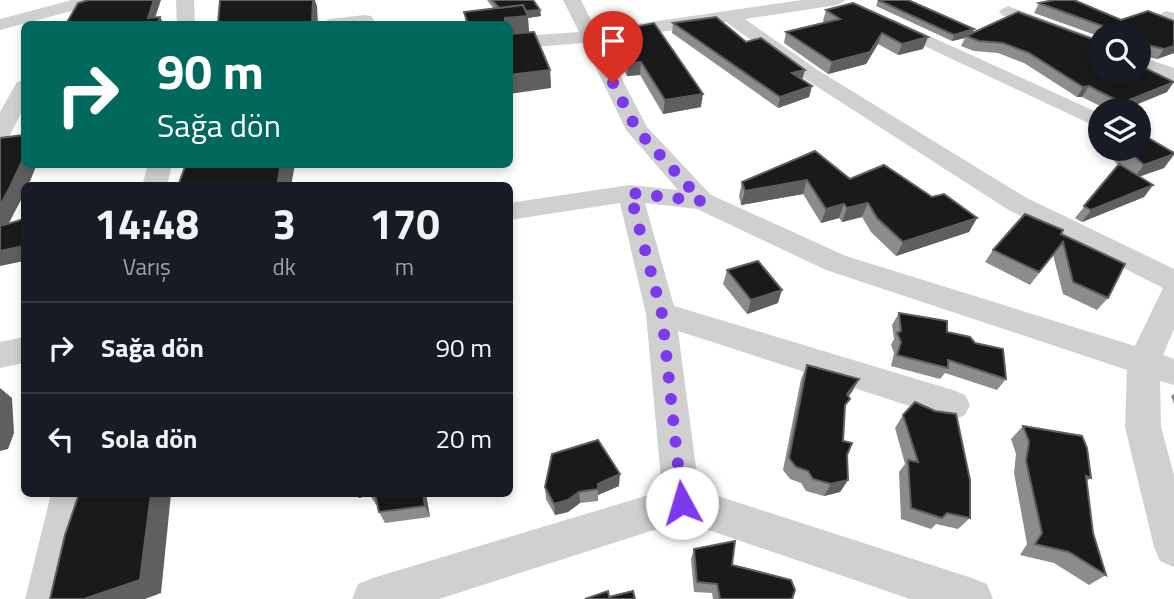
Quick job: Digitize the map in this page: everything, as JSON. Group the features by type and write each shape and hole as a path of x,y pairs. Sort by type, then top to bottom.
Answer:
{"street":[{"path":"0,25 92,0"},
{"path":"185,0 186,21"},
{"path":"358,0 365,21"},
{"path":"572,0 637,130 702,201"},
{"path":"513,43 590,37 728,15 845,2"},
{"path":"1008,11 1088,42"},
{"path":"728,15 809,73 1016,204 1174,281"},
{"path":"880,18 1088,116"},
{"path":"1151,66 1174,75"},
{"path":"0,134 17,96"},
{"path":"630,193 662,314 682,503"},
{"path":"513,211 630,193 702,201 836,263 1158,367"},
{"path":"1174,295 1143,427 1174,547"},
{"path":"662,314 953,405"},
{"path":"0,355 21,351"},
{"path":"46,599 69,497"},
{"path":"373,599 682,503 972,599"}],"building":[{"path":"89,0 154,0 148,18 160,17 159,21 68,21 78,3"},
{"path":"220,0 313,0 312,21 218,21"},
{"path":"492,0 533,0 540,10 526,11 523,5 499,8"},
{"path":"878,0 908,0 974,29 954,35"},
{"path":"1074,0 1121,20 1148,11 1174,21 1174,46 1164,49 1151,46 1151,21 1089,21 1039,3"},
{"path":"853,3 928,37 902,44 882,33 870,52 832,62 786,32 840,19 826,10"},
{"path":"523,5 528,16 505,18 505,21 467,21 464,12"},
{"path":"1018,12 1088,37 1088,84 1151,84 1151,71 1174,82 1134,98 1112,98 1089,86 1083,87 1029,53 1003,43 979,41 966,36"},
{"path":"716,17 746,42 761,38 805,70 792,73 812,86 780,97 673,23"},
{"path":"654,23 703,94 665,100 641,62 628,63 611,32"},
{"path":"534,32 550,70 513,75 513,34"},
{"path":"21,135 21,163 0,206 0,138"},
{"path":"1151,140 1174,153 1174,154 1144,165 1140,161 1151,161"},
{"path":"815,151 850,179 884,165 932,197 944,194 977,218 903,242 877,218 868,203 847,208 844,204 826,209 807,180 745,191 742,182"},
{"path":"1119,164 1153,185 1091,210 1084,206"},
{"path":"185,168 280,168 278,182 179,182"},
{"path":"1025,214 1063,230 1061,234 1125,264 1108,298 1073,282 1063,242 1039,272 993,250"},
{"path":"21,220 21,247 0,251 0,226"},
{"path":"758,261 782,290 751,300 727,270"},
{"path":"899,313 947,321 947,332 970,337 975,343 1003,349 1006,379 948,360 948,368 897,355 901,342 897,333 901,331"},
{"path":"807,365 859,379 847,394 850,399 845,405 843,441 852,443 847,455 848,480 831,484 813,479 808,471 796,467 789,458"},
{"path":"915,402 935,411 956,414 970,480 970,518 947,513 942,518 911,508 908,460 918,462 903,415"},
{"path":"1023,426 1082,436 1087,448 1091,478 1086,476 1093,533 1106,575 1069,552 1035,544 1042,533 1026,461 1029,442"},
{"path":"598,440 620,474 598,484 598,489 579,492 568,500 554,504 545,487 552,454"},
{"path":"78,497 151,497 140,580 84,599 50,599 65,535"},
{"path":"376,497 424,497 425,506 379,512"},
{"path":"735,541 732,565 791,580 795,590 792,599 720,599 717,584 697,582 694,549"},
{"path":"608,591 609,597 633,591 635,599 585,599"}],"route":[{"path":"613,83 637,130 702,201 630,193 662,314 682,503"}]}
